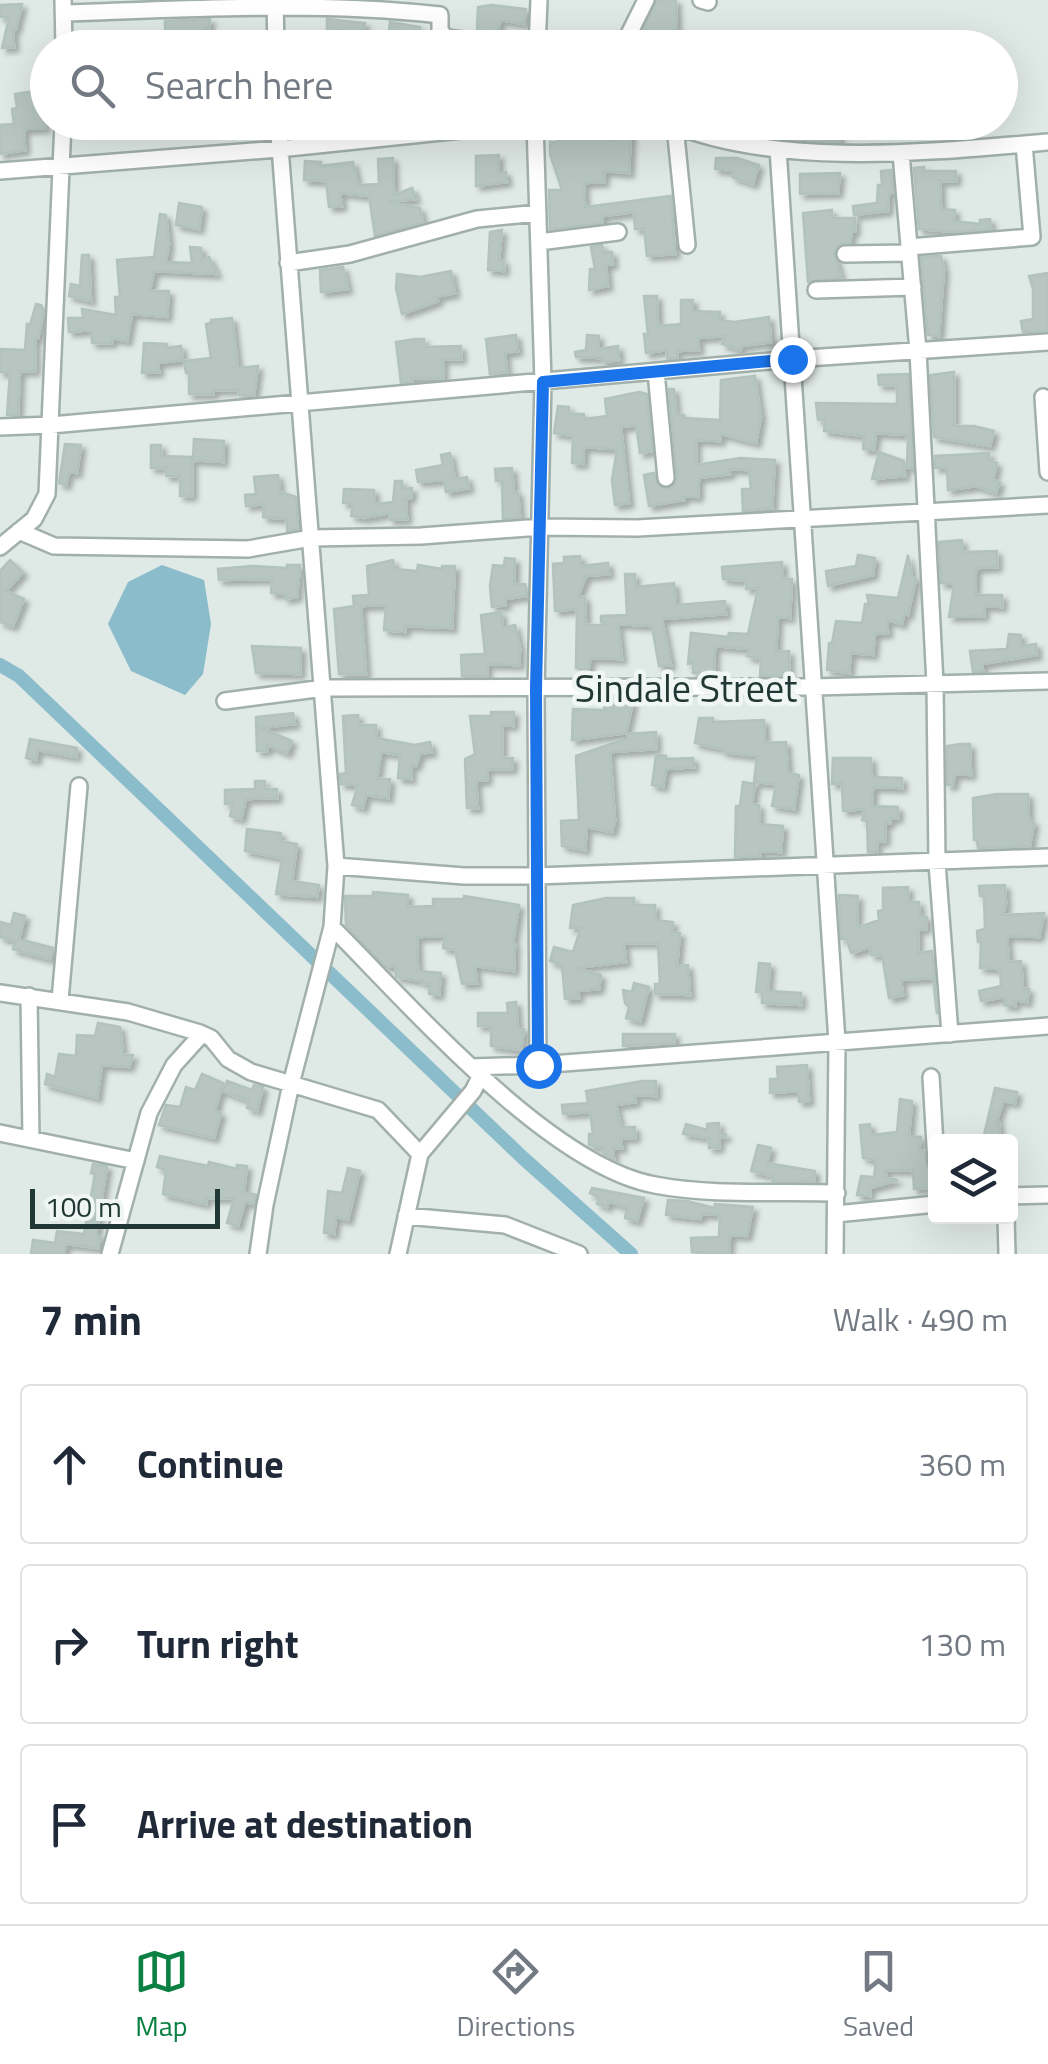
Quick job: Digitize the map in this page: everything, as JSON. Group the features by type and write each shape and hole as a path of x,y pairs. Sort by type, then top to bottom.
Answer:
{"street":[{"path":"538,30 539,0"},
{"path":"631,30 646,0"},
{"path":"64,6 275,4 440,15 440,30"},
{"path":"275,4 276,30"},
{"path":"0,547 34,519 46,494 63,140"},
{"path":"258,1254 264,1206 291,1084 332,927 336,866 279,140"},
{"path":"0,171 374,140"},
{"path":"536,140 543,382 536,689 538,1065"},
{"path":"673,140 687,244"},
{"path":"721,140 778,150 901,153 1048,142"},
{"path":"845,254 1032,237 1024,144"},
{"path":"778,150 837,1042 835,1254"},
{"path":"901,153 918,351 935,684 937,863 950,1034"},
{"path":"288,263 350,254 477,219 538,213"},
{"path":"539,242 618,232"},
{"path":"816,290 913,286"},
{"path":"0,427 792,359 1048,342"},
{"path":"656,372 666,478"},
{"path":"1043,397 1048,472"},
{"path":"19,531 54,546 248,548 311,538 638,528 1048,505"},
{"name":"Sindale Street","path":"224,701 324,688 536,689 1048,681"},
{"path":"60,1000 79,786"},
{"path":"336,866 464,876 537,876 1048,857"},
{"path":"332,927 476,1071 530,1118 584,1156 654,1185 837,1193"},
{"path":"0,993 128,1012 202,1034 240,1067 378,1110 420,1154"},
{"path":"29,996 30,1138"},
{"path":"476,1071 1048,1026"},
{"path":"110,1254 149,1113 174,1066 202,1034"},
{"path":"398,1254 420,1154 473,1091 476,1071"},
{"path":"931,1077 934,1134"},
{"path":"0,1133 136,1161"},
{"path":"1018,1196 1048,1195"},
{"path":"836,1214 928,1205"},
{"path":"406,1216 505,1224 579,1254"},
{"path":"1006,1224 1007,1254"}],"water":[{"path":"162,565 204,580 211,624 203,674 185,695 131,671 108,624 128,582"}],"building":[{"path":"657,0 676,0 677,30 643,30"},
{"path":"22,4 16,29 13,28 14,47 2,48 9,17 0,17 0,5"},
{"path":"478,7 526,9 524,24 501,20 498,30 477,30"},
{"path":"210,19 205,30 165,30 165,21"},
{"path":"327,19 365,23 363,30 327,30"},
{"path":"390,22 420,27 420,30 389,30"},
{"path":"30,92 30,129 24,129 25,150 0,154 0,125 14,124 15,94"},
{"path":"631,140 629,173 604,171 604,182 584,183 585,207 671,196 675,254 647,256 644,229 635,229 634,212 603,216 602,223 550,229 549,190 562,190 550,142"},
{"path":"499,155 498,173 506,172 507,182 476,186 476,156"},
{"path":"393,158 394,195 412,188 416,199 389,202 420,208 423,222 375,236 369,196 340,193 342,206 329,207 326,181 304,180 305,161 321,162 320,166 353,162 358,185 379,184 378,159"},
{"path":"716,158 737,158 759,165 753,184 732,177 733,171 715,169"},
{"path":"924,167 924,171 956,171 956,181 940,181 941,209 955,210 954,221 980,224 980,220 990,219 991,229 919,229 914,168"},
{"path":"891,170 893,192 889,192 888,211 854,215 853,206 877,203 881,171"},
{"path":"840,173 838,193 800,194 800,174"},
{"path":"179,203 202,207 199,229 176,225"},
{"path":"832,210 832,218 855,218 850,243 838,245 834,253 841,278 808,282 803,213"},
{"path":"160,214 166,215 166,262 192,263 190,247 201,248 202,260 209,257 217,274 154,271 150,291 169,291 167,317 132,314 127,341 112,338 112,343 92,343 91,330 69,332 68,318 83,318 82,309 116,315 115,297 120,297 117,260 154,257"},
{"path":"502,230 499,260 504,261 504,271 488,270 490,232"},
{"path":"602,245 604,253 612,252 613,264 606,265 608,286 589,290 590,269 595,269 591,247"},
{"path":"82,255 89,255 91,301 69,296 71,284 80,286"},
{"path":"941,256 944,269 939,336 928,335 921,257"},
{"path":"343,267 348,289 321,292 320,270"},
{"path":"451,271 455,293 436,297 438,301 402,314 397,274 420,277"},
{"path":"1048,273 1048,331 1023,332 1021,321 1033,319 1029,276"},
{"path":"644,296 657,296 658,326 681,324 681,300 693,300 692,311 720,312 719,320 769,317 771,342 742,346 740,350 722,344 725,336 698,338 699,350 677,351 677,358 667,359 667,350 646,353"},
{"path":"36,304 44,311 35,338 35,371 20,371 18,415 7,415 10,373 0,372 0,349 25,350 27,324 30,325"},
{"path":"232,318 238,368 258,366 254,396 239,395 239,390 189,394 189,373 184,361 211,358 206,324"},
{"path":"516,335 518,351 505,353 507,372 490,374 486,339"},
{"path":"587,335 599,336 598,349 618,346 619,360 603,362 602,358 576,357 575,352 586,350"},
{"path":"424,339 424,347 461,346 461,359 443,359 443,378 412,378 413,382 401,383 396,342"},
{"path":"144,343 167,344 167,348 181,346 183,360 158,363 159,372 142,373"},
{"path":"954,372 954,426 994,431 990,446 934,437 930,375"},
{"path":"908,374 913,467 907,467 908,435 876,433 874,450 863,449 864,436 824,431 825,420 818,420 816,403 897,404 897,385 879,385 878,375"},
{"path":"755,376 761,417 756,443 721,434 720,441 696,440 696,465 740,458 775,460 772,508 743,511 742,489 751,489 749,470 729,469 730,474 699,478 698,497 684,496 684,500 649,506 644,475 654,473 658,485 666,489 677,478 669,389 674,389 676,414 684,415 683,418 720,420 721,380"},
{"path":"647,394 652,451 640,453 636,425 621,427 629,503 615,505 612,480 617,449 584,447 583,464 572,463 573,436 554,433 558,406 569,407 569,414 584,414 584,419 607,416 605,399"},
{"path":"194,439 224,441 223,462 193,460"},
{"path":"65,444 81,445 77,473 69,472 66,485 59,483"},
{"path":"151,445 161,445 161,456 192,457 192,496 180,496 180,476 166,476 166,468 151,468"},
{"path":"879,452 904,461 905,476 872,479"},
{"path":"450,453 455,479 467,477 469,488 446,492 444,480 418,482 416,470 443,465 441,455"},
{"path":"989,453 989,461 997,463 993,480 1000,482 996,493 976,486 948,490 947,467 935,468 935,456"},
{"path":"512,468 520,517 503,519 502,481 496,481 495,469"},
{"path":"278,475 280,492 296,497 298,529 287,531 287,519 263,517 264,504 246,506 245,495 256,494 254,477"},
{"path":"395,481 402,481 402,488 412,488 411,498 403,499 407,519 390,520 390,513 351,516 353,504 343,503 344,489 374,490 375,504 393,502"},
{"path":"962,540 963,552 997,551 997,567 976,568 975,595 1002,595 1002,607 984,606 984,616 949,617 954,584 941,583 939,542"},
{"path":"858,555 875,558 873,575 828,586 826,571 856,566"},
{"path":"908,555 912,577 916,578 908,615 904,614 902,624 887,620 888,633 875,634 873,655 851,653 849,673 827,670 836,621 862,623 865,604 869,604 867,595 898,598"},
{"path":"580,556 581,566 608,563 609,574 586,576 578,597 585,597 586,625 607,625 601,622 601,616 627,615 625,574 635,574 635,587 674,583 676,605 725,601 726,614 662,619 671,665 659,666 652,626 618,624 622,659 591,658 588,671 576,668 577,609 555,611 553,564 564,563 564,557"},
{"path":"505,558 515,559 514,585 525,584 527,596 505,599 506,605 492,607 493,565 504,566"},
{"path":"10,560 23,572 6,591 24,599 13,626 0,622 0,571"},
{"path":"393,560 395,569 417,571 418,565 442,569 455,566 452,628 405,626 405,632 384,630 386,605 361,606 366,674 339,674 334,609 354,606 353,596 369,595 367,566"},
{"path":"782,562 783,579 792,579 790,618 778,617 776,652 789,651 789,676 760,676 761,659 747,656 749,649 715,646 714,674 693,673 693,663 688,664 691,633 728,637 729,633 748,634 758,588 746,589 746,581 723,579 722,567"},
{"path":"300,565 297,597 285,599 286,594 271,593 272,579 219,580 218,569"},
{"path":"501,612 503,628 515,625 519,665 487,664 487,676 462,676 461,655 485,654 481,615"},
{"path":"1009,634 1021,635 1020,646 1036,644 1037,655 982,664 983,671 973,672 970,651 1007,649"},
{"path":"252,646 301,648 300,674 256,673"},
{"path":"606,699 633,702 626,733 572,740 573,709 604,710"},
{"path":"491,712 514,712 513,726 502,725 502,758 513,758 512,769 487,769 487,780 476,781 478,808 467,808 465,759 475,754 470,716 491,716"},
{"path":"293,713 295,724 261,728 292,741 287,753 267,745 267,751 257,751 256,717"},
{"path":"358,715 359,725 376,725 376,738 415,745 430,742 432,752 420,754 416,766 411,765 411,779 398,778 400,755 381,752 377,779 390,779 388,798 366,795 363,808 352,805 358,785 341,784 340,774 346,773 343,716"},
{"path":"699,718 713,718 713,722 764,720 765,743 786,742 788,773 799,775 794,809 772,806 776,784 754,782 757,756 723,752 695,743"},
{"path":"656,732 656,749 610,752 615,821 612,832 587,827 585,850 562,846 561,821 579,820 576,756 628,738 627,734"},
{"path":"30,739 77,748 76,757 38,750 36,760 26,758"},
{"path":"970,744 971,775 955,774 953,785 947,785 947,746"},
{"path":"656,755 666,759 693,758 694,767 666,769 663,787 652,785"},
{"path":"833,758 871,758 872,777 902,778 902,788 873,787 872,806 898,807 898,818 885,823 885,841 877,841 877,852 868,852 867,821 862,820 865,809 843,811 842,783 832,784"},
{"path":"255,781 265,781 265,789 277,789 277,798 246,799 241,819 230,816 233,804 225,804 225,790 255,789"},
{"path":"743,782 755,784 752,804 759,805 759,824 783,826 781,852 760,851 760,856 735,857 736,806 740,806"},
{"path":"1028,794 1029,822 1034,822 1030,846 978,848 974,840 973,798"},
{"path":"247,829 281,833 280,841 297,844 292,881 319,885 317,897 276,894 282,858 245,851"},
{"path":"1005,885 1003,915 1044,913 1039,937 1007,936 1009,962 1021,961 1023,989 1029,989 1027,1002 1015,1000 1015,1006 1004,1005 1005,997 981,1001 979,991 1001,986 1000,969 980,968 981,942 977,931 985,929 984,896 980,896 979,886"},
{"path":"908,887 908,902 919,902 920,916 927,917 926,929 918,929 918,953 932,951 937,1014 933,978 901,980 903,995 889,998 882,955 871,955 871,947 851,953 847,939 841,939 839,895 858,896 857,928 879,920 883,888"},
{"path":"373,892 408,895 407,907 433,906 433,899 464,896 519,905 513,943 514,971 475,966 477,983 462,984 455,950 443,948 445,936 417,937 418,971 441,973 439,995 429,994 430,984 396,977 395,965 386,967 346,925 345,896 373,896"},
{"path":"606,898 634,898 634,905 655,905 655,920 673,922 672,932 680,933 677,966 688,965 690,995 655,994 655,984 660,984 658,943 624,943 626,962 575,968 601,975 599,989 578,991 579,998 565,999 562,965 550,961 554,947 573,952 581,927 570,928 573,905"},
{"path":"14,913 25,916 19,939 53,948 50,959 13,949 15,941 0,937 0,922 11,925"},
{"path":"759,963 770,964 768,991 801,993 801,1005 762,1003 762,992 756,992"},
{"path":"634,983 649,987 640,1021 626,1018 629,1007 623,990 632,992"},
{"path":"516,1002 518,1028 524,1029 521,1050 491,1046 491,1026 478,1026 478,1013 508,1013 507,1003"},
{"path":"98,1023 120,1027 123,1055 133,1055 129,1067 102,1065 97,1098 45,1084 47,1074 55,1077 59,1054 76,1056 77,1035 95,1036"},
{"path":"623,1034 675,1034 674,1043 623,1046"},
{"path":"807,1065 809,1101 799,1102 798,1091 770,1093 770,1079 778,1079 777,1067"},
{"path":"202,1074 223,1083 215,1111 221,1113 214,1138 159,1125 166,1105 180,1107 186,1087 195,1090"},
{"path":"227,1081 252,1090 254,1085 263,1087 257,1111 247,1108 249,1101 223,1091"},
{"path":"656,1081 656,1096 635,1095 636,1102 616,1105 621,1127 635,1127 635,1138 621,1138 622,1148 613,1148 614,1159 603,1153 603,1148 589,1145 589,1134 593,1134 590,1112 563,1114 562,1105 588,1103 586,1091"},
{"path":"995,1088 1017,1092 1015,1103 1003,1101 996,1123 999,1134 984,1134"},
{"path":"900,1099 912,1101 909,1136 921,1137 919,1151 924,1151 928,1188 914,1189 913,1170 885,1170 887,1178 898,1180 870,1188 870,1196 857,1195 861,1176 874,1177 876,1160 863,1158 860,1125 870,1124 871,1135 897,1132"},
{"path":"719,1123 719,1133 726,1137 719,1138 719,1148 709,1148 709,1138 683,1134 686,1124 707,1130 707,1124"},
{"path":"758,1145 771,1148 767,1163 815,1171 814,1181 772,1181 772,1176 751,1171"},
{"path":"160,1156 208,1166 209,1162 237,1169 237,1165 247,1166 244,1192 256,1195 254,1204 245,1202 238,1226 227,1223 234,1198 206,1198 206,1204 163,1194 166,1170 157,1167"},
{"path":"93,1164 107,1166 96,1235 100,1236 98,1248 66,1244 64,1254 31,1254 33,1240 55,1243 57,1231 84,1234 95,1174 91,1173"},
{"path":"348,1168 360,1171 348,1220 336,1217 334,1234 324,1233 328,1191 342,1193"},
{"path":"592,1188 644,1198 637,1221 625,1218 627,1208 609,1201 607,1207 597,1204 599,1197 590,1193"},
{"path":"668,1200 714,1208 715,1204 753,1207 747,1236 730,1235 729,1254 692,1252 691,1238 719,1237 720,1215 702,1214 700,1219 666,1215"}],"waterway":[{"path":"0,665 19,676 523,1158 631,1254"}],"route":[{"path":"538,1065 536,689 543,382 792,359"}]}
